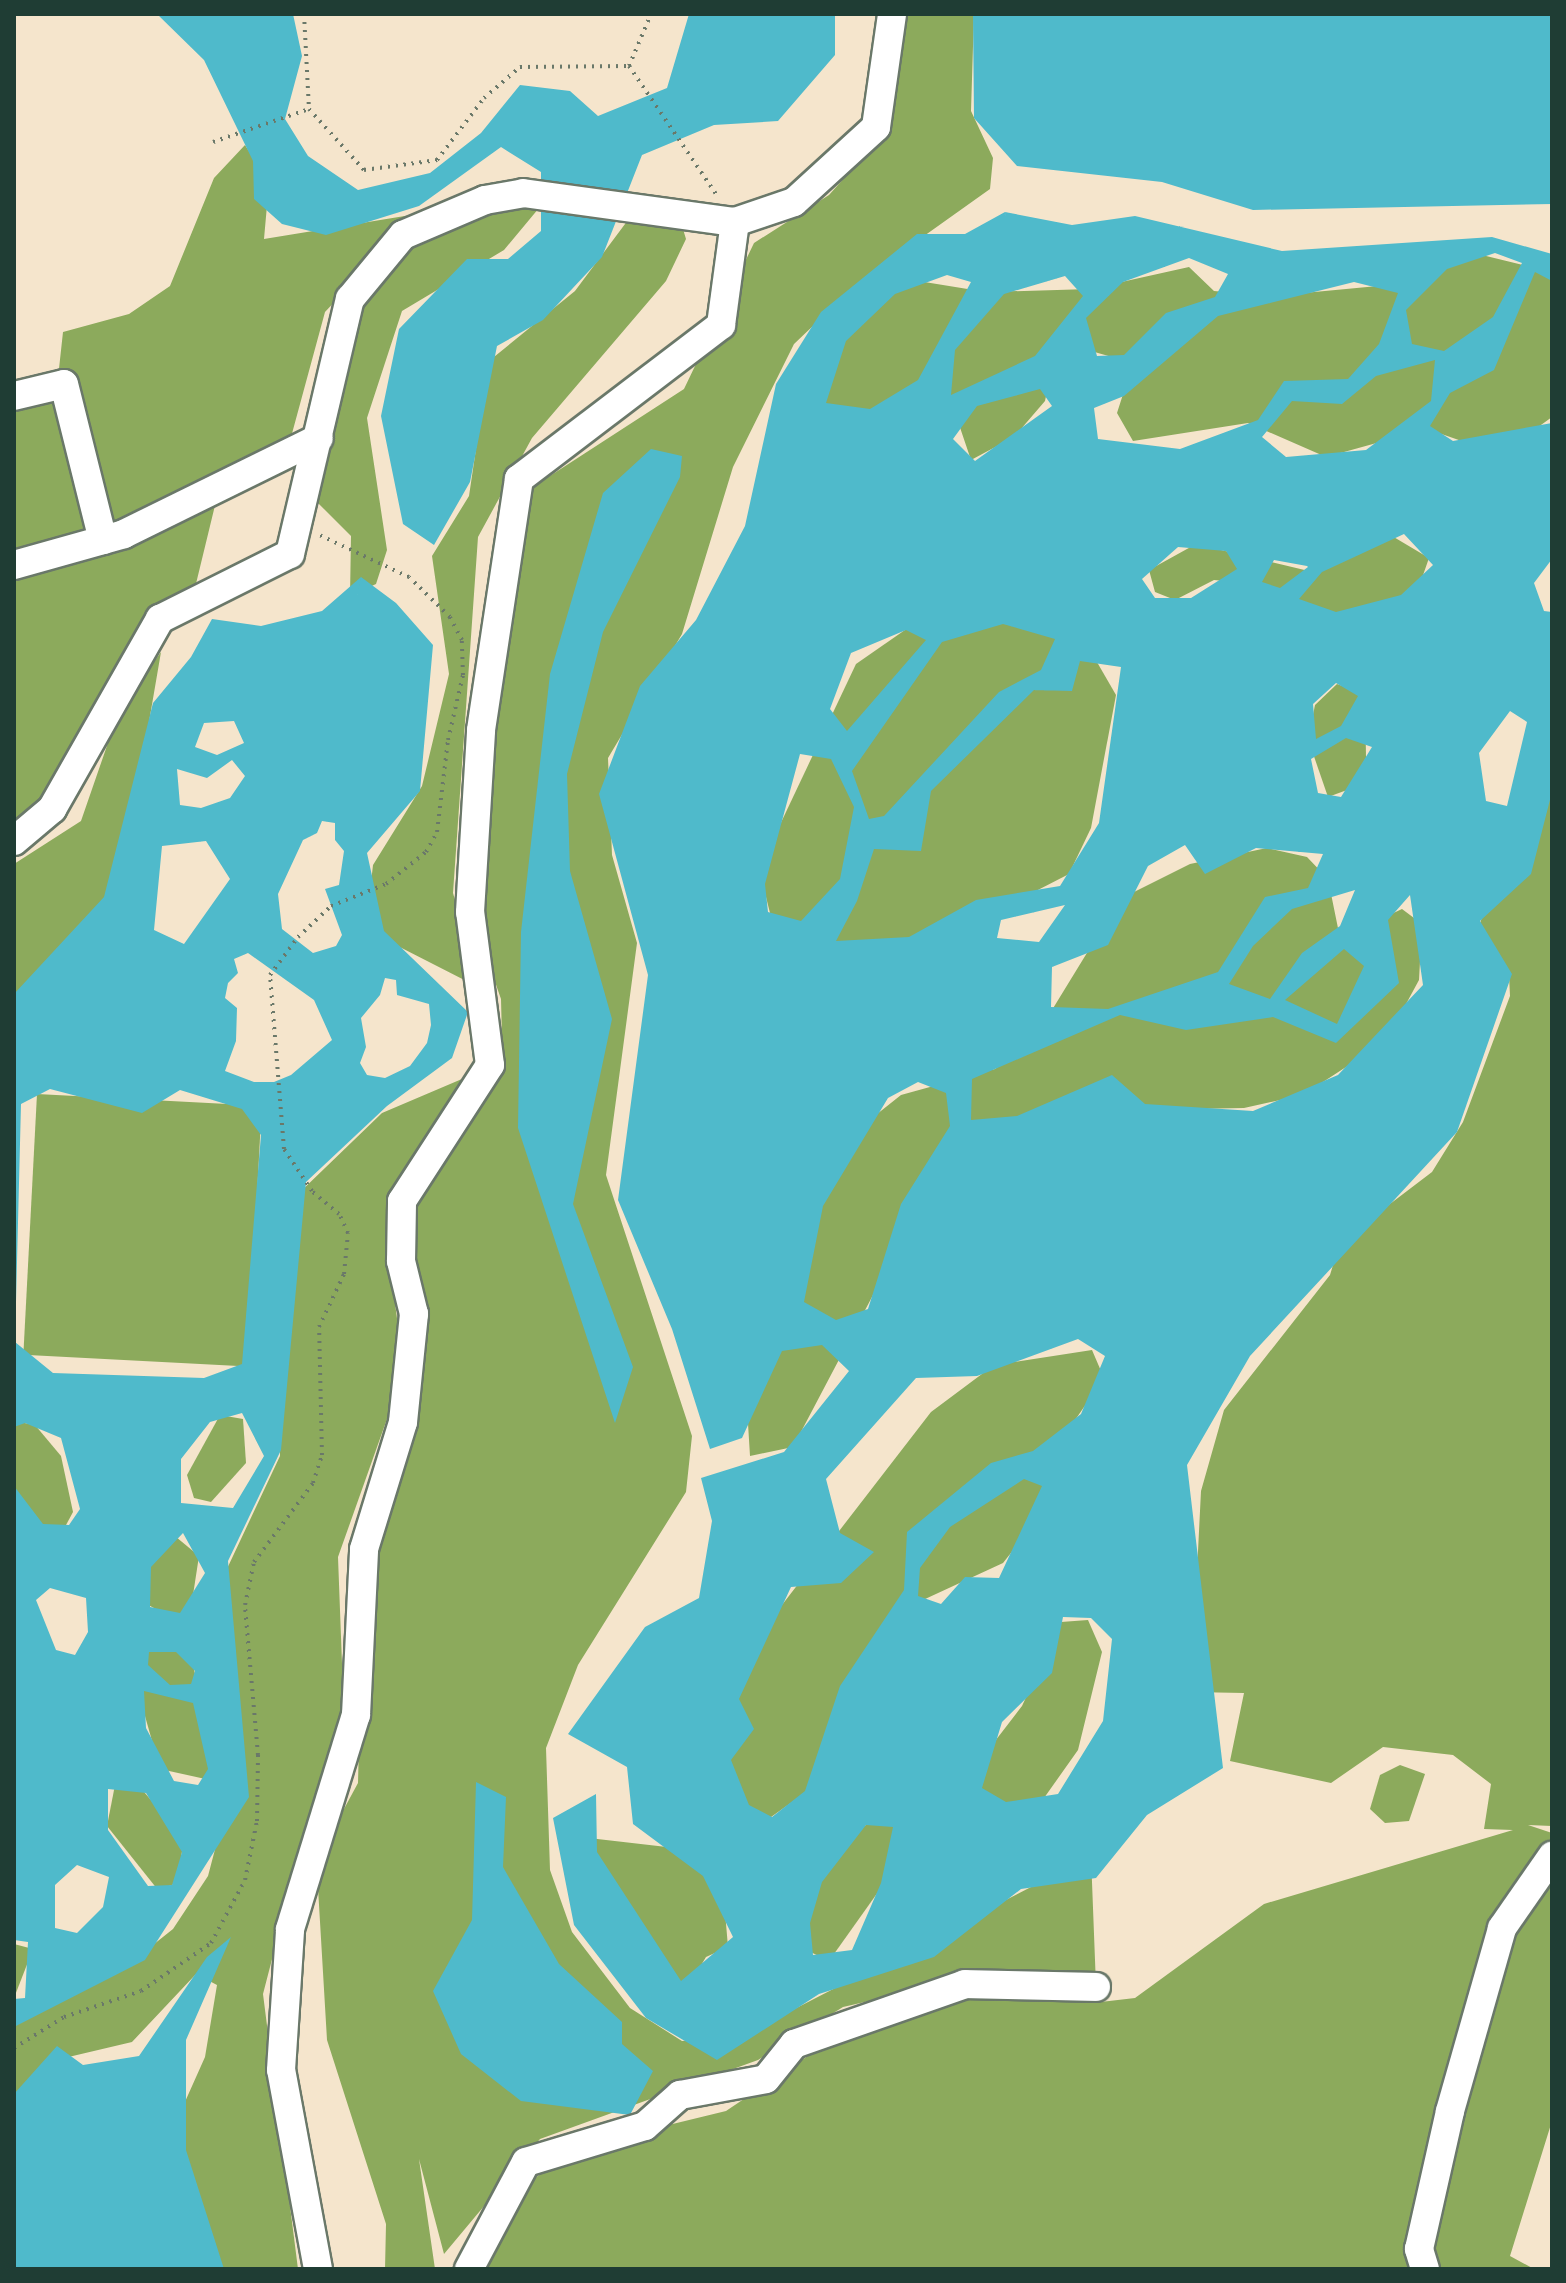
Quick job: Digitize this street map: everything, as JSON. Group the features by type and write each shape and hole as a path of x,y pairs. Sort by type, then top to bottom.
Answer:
{"lane":[{"path":"14,841 52,809 160,619 290,554 350,299 403,235 485,200 523,193 735,222 794,202 876,127 892,14"},
{"path":"318,2269 281,2070 290,1929 356,1715 364,1549 403,1422 414,1314 401,1261 402,1201 490,1065 470,912 481,730 519,479 721,325 735,222"},
{"path":"14,396 64,384 103,540"},
{"path":"14,565 103,540 319,438"},
{"path":"1425,2269 1419,2249 1450,2111 1502,1928 1552,1856"},
{"path":"469,2269 526,2162 645,2126 680,2095 766,2079 794,2044 965,1984 1096,1987"}],"path":[{"path":"304,14 309,109 364,170 437,160 484,98 520,67 629,66"},
{"path":"629,66 651,14"},
{"path":"629,66 735,222"},
{"path":"213,142 309,109"},
{"path":"14,2048 64,2017 141,1991 211,1943 245,1880 257,1821 258,1755 245,1605 254,1562 313,1483 322,1455 319,1327 344,1274 348,1233 339,1214 312,1191 284,1149 270,975 314,920 347,898 386,884 426,852 437,832 448,740 463,675 462,640 450,617 409,577 297,525"}],"green space":[{"path":"891,14 974,14 971,111 993,158 990,189 858,283 794,344 733,467 682,634 608,758 612,855 637,943 606,1175 692,1436 686,1492 578,1665 546,1748 550,1870 572,1932 630,2008 682,2041 742,2036 1091,1856 1096,1986 1004,1987 1092,2003 1135,1998 1264,1904 1513,1830 1484,1829 1491,1784 1453,1755 1383,1747 1331,1783 1230,1761 1244,1693 1191,1692 1201,1491 1224,1410 1330,1275 1340,1242 1432,1172 1463,1122 1510,996 1509,975 1474,945 1552,671 1552,1826 1528,1825 1552,1833 1552,2121 1510,2256 1534,2269 457,2269 498,2209 570,2149 726,2111 851,2027 930,1987 843,2007 758,2060 540,2139 444,2254 419,2159 435,2269 385,2269 386,2224 327,2040 318,1888 325,1844 358,1783 364,1549 421,1404 402,1228 413,1191 479,1105 502,1039 501,999 466,899 519,496 684,389 754,243 829,195 880,138"},
{"path":"245,145 269,183 264,239 417,214 325,312 281,474 218,493 194,592 122,655 69,793 14,834 14,401 57,387 63,332 129,314 170,286 214,178"},
{"path":"503,197 539,208 504,250 402,311 367,418 387,550 376,584 350,596 351,536 314,499 345,342 379,281 428,231"},
{"path":"679,216 686,239 666,281 532,438 478,537 453,893 480,988 384,939 369,900 373,865 422,786 449,674 432,556 469,496 489,361 575,291 628,220"},
{"path":"1482,255 1552,272 1552,417 1519,441 1479,447 1427,429 1326,457 1248,423 1133,441 1117,413 1133,363 1077,347 1055,354 1045,401 1014,437 971,460 949,395 857,422 822,407 829,348 906,279 986,292 1090,289 1189,267 1214,291 1272,296 1399,284"},
{"path":"1392,536 1429,558 1414,601 1351,620 1246,583 1214,580 1175,600 1155,592 1149,570 1196,544 1313,572"},
{"path":"970,614 1051,624 1090,650 1116,695 1091,828 1069,874 956,932 852,949 772,921 759,869 856,664 915,623"},
{"path":"161,652 126,856 93,927 14,998 14,864 81,821 119,711"},
{"path":"1337,684 1365,694 1366,758 1347,790 1328,797 1308,739 1315,705"},
{"path":"1267,848 1307,857 1328,879 1340,938 1402,909 1422,924 1419,980 1386,1041 1303,1095 1244,1108 1030,1112 952,1145 793,1447 750,1456 746,1391 827,1179 862,1126 901,1095 995,1069 1033,1041 1120,899 1190,864"},
{"path":"476,1073 396,1188 387,1243 404,1371 338,1557 346,1770 298,1859 263,1994 298,2269 150,2269 138,2207 205,2057 217,1985 196,1974 132,2042 60,2059 56,2269 20,2269 14,2266 14,2025 124,1968 173,1929 208,1876 242,1747 225,1573 280,1456 282,1253 297,1195 382,1113"},
{"path":"37,1094 262,1106 248,1366 23,1355"},
{"path":"1092,1350 1104,1378 1053,1452 1051,1502 1003,1563 897,1612 809,1790 771,1817 745,1812 725,1782 740,1685 775,1614 931,1412 994,1365"},
{"path":"220,1415 243,1419 246,1463 211,1502 194,1498 187,1475"},
{"path":"14,1421 35,1425 61,1456 73,1512 58,1540 14,1507"},
{"path":"164,1527 199,1556 191,1608 174,1619 132,1596"},
{"path":"1088,1620 1102,1652 1078,1750 1032,1815 979,1801 982,1758 1022,1706 1061,1622"},
{"path":"189,1647 219,1782 160,1769 143,1709 146,1652"},
{"path":"1400,1765 1425,1774 1409,1821 1385,1823 1370,1809 1380,1775"},
{"path":"115,1785 139,1786 184,1839 177,1883 158,1890 107,1826"},
{"path":"887,1813 900,1837 888,1878 829,1961 792,1943 796,1865"},
{"path":"580,1837 684,1849 724,1900 728,1947 706,1957 683,1995"},
{"path":"14,1944 33,1949 14,1998"}],"water":[{"path":"157,14 293,14 302,56 285,119 308,156 358,190 430,173 481,133 520,85 570,91 598,116 667,88 689,14 835,14 835,55 778,121 714,125 642,155 602,257 543,320 497,346 470,482 434,545 403,524 381,416 399,329 467,259 508,259 541,231 541,172 501,147 419,206 326,235 282,224 254,199 253,161 204,60"},
{"path":"973,14 1552,14 1552,204 1253,210 1162,182 1017,166 974,118"},
{"path":"1005,212 1072,225 1135,216 1282,251 1492,237 1552,254 1552,281 1535,272 1494,370 1450,393 1430,426 1453,441 1552,423 1552,559 1534,583 1544,611 1552,612 1552,792 1531,874 1480,921 1512,974 1457,1132 1250,1356 1187,1465 1223,1768 1147,1815 1096,1878 1021,1889 934,1957 819,1994 717,2060 646,2018 574,1925 553,1818 596,1794 597,1852 681,1981 733,1937 703,1876 633,1824 627,1767 568,1734 645,1627 699,1598 712,1521 701,1478 784,1452 849,1371 822,1345 782,1351 742,1438 710,1449 672,1329 618,1200 648,975 599,794 640,686 696,620 745,526 776,384 821,312 917,234 965,234","holes":["1495,253 1522,263 1493,317 1444,351 1412,344 1406,310 1447,269","1189,258 1228,274 1215,297 1166,313 1124,355 1097,356 1086,318 1123,282","947,275 971,282 918,380 870,409 826,403 846,341 895,294","1065,276 1083,296 1035,356 951,395 955,350 1004,294","1354,282 1398,293 1379,344 1348,379 1284,381 1258,420 1180,449 1098,439 1094,408 1124,396 1218,316","1435,360 1431,401 1366,450 1286,457 1262,437 1292,401 1342,404 1376,376","1040,389 1052,406 975,461 953,439 977,406","1404,534 1433,565 1401,595 1336,612 1299,599 1322,572","1178,547 1226,551 1237,569 1191,598 1155,598 1142,579","1274,560 1307,566 1280,588 1262,582","1003,624 1055,639 1041,670 999,692 884,816 869,819 852,771 942,642","906,630 926,640 847,731 830,709 851,653","1080,661 1121,667 1099,823 1060,886 976,900 909,937 836,941 857,901 874,849 921,851 931,791 1034,690 1072,691","1336,683 1358,696 1341,726 1316,739 1313,704","1510,711 1527,722 1507,806 1486,801 1479,753","1346,738 1372,747 1341,797 1318,793 1311,759","800,754 831,759 854,807 840,879 801,921 768,912 765,884","1185,845 1205,874 1256,848 1323,854 1308,888 1265,897 1218,972 1108,1009 1051,1007 1052,967 1108,945 1148,866","1355,890 1340,926 1302,953 1270,999 1229,984 1253,946 1292,909","1410,895 1423,985 1338,1075 1253,1111 1145,1104 1112,1075 1017,1116 971,1120 972,1079 1120,1015 1186,1030 1273,1017 1336,1043 1399,983 1388,920","1065,905 1039,942 997,938 1001,920","1344,949 1364,966 1337,1024 1285,1000","918,1082 946,1093 950,1126 901,1204 868,1309 836,1320 804,1302 823,1206 888,1098","1078,1339 1105,1356 1081,1414 1033,1451 991,1463 907,1532 904,1590 840,1686 805,1791 772,1817 749,1805 731,1760 754,1729 739,1699 791,1587 841,1583 874,1552 840,1533 826,1479 916,1378 977,1376","1024,1479 1042,1486 999,1578 965,1577 941,1604 918,1596 920,1568 950,1527","1063,1617 1091,1618 1112,1639 1103,1721 1058,1794 1006,1802 982,1788 1002,1722 1052,1673","866,1825 893,1827 881,1883 852,1950 813,1955 810,1923 822,1882"]},
{"path":"651,449 682,456 680,477 603,632 567,774 570,871 612,1019 573,1204 633,1367 615,1423 518,1128 521,932 550,674 603,493"},
{"path":"361,577 396,603 433,645 420,791 367,853 384,931 468,1012 452,1058 387,1106 306,1182 281,1450 228,1561 249,1797 145,1960 14,2027 14,1999 25,1998 28,1942 14,1940 14,1486 43,1524 69,1525 80,1509 61,1438 25,1423 14,1427 14,994 104,897 153,703 191,657 212,619 261,626 322,611","holes":["234,721 244,743 217,755 195,747 204,723","232,760 245,776 230,798 201,808 180,805 177,769 207,778","322,821 335,823 335,840 344,851 339,885 325,889 342,935 336,946 313,953 282,929 278,894 303,840 317,833","206,841 230,879 184,944 154,930 162,846","248,953 314,1000 332,1040 291,1075 274,1082 254,1082 225,1071 236,1041 237,1008 225,998 228,983 238,973 234,959","385,978 396,980 397,995 429,1004 431,1025 427,1043 410,1066 385,1078 367,1075 360,1063 366,1047 361,1018 380,995","50,1089 142,1113 180,1090 242,1109 261,1135 242,1364 204,1378 53,1373 15,1342 21,1104","242,1413 264,1456 233,1508 181,1503 181,1459 210,1422","183,1533 205,1573 180,1613 150,1607 151,1567","50,1588 86,1598 88,1632 75,1655 56,1650 36,1600","149,1652 176,1652 195,1671 191,1684 170,1685 148,1665","144,1691 193,1703 208,1769 198,1785 174,1781 146,1728","108,1789 146,1793 182,1852 172,1885 148,1886 108,1830","77,1865 109,1877 103,1907 77,1933 55,1928 55,1885"]},
{"path":"476,1782 506,1797 503,1867 559,1964 622,2022 622,2044 653,2071 630,2115 521,2101 461,2054 433,1991 472,1920"},
{"path":"231,1937 186,2040 186,2150 224,2269 14,2269 14,2094 57,2046 83,2065 139,2056 207,1957"}]}
